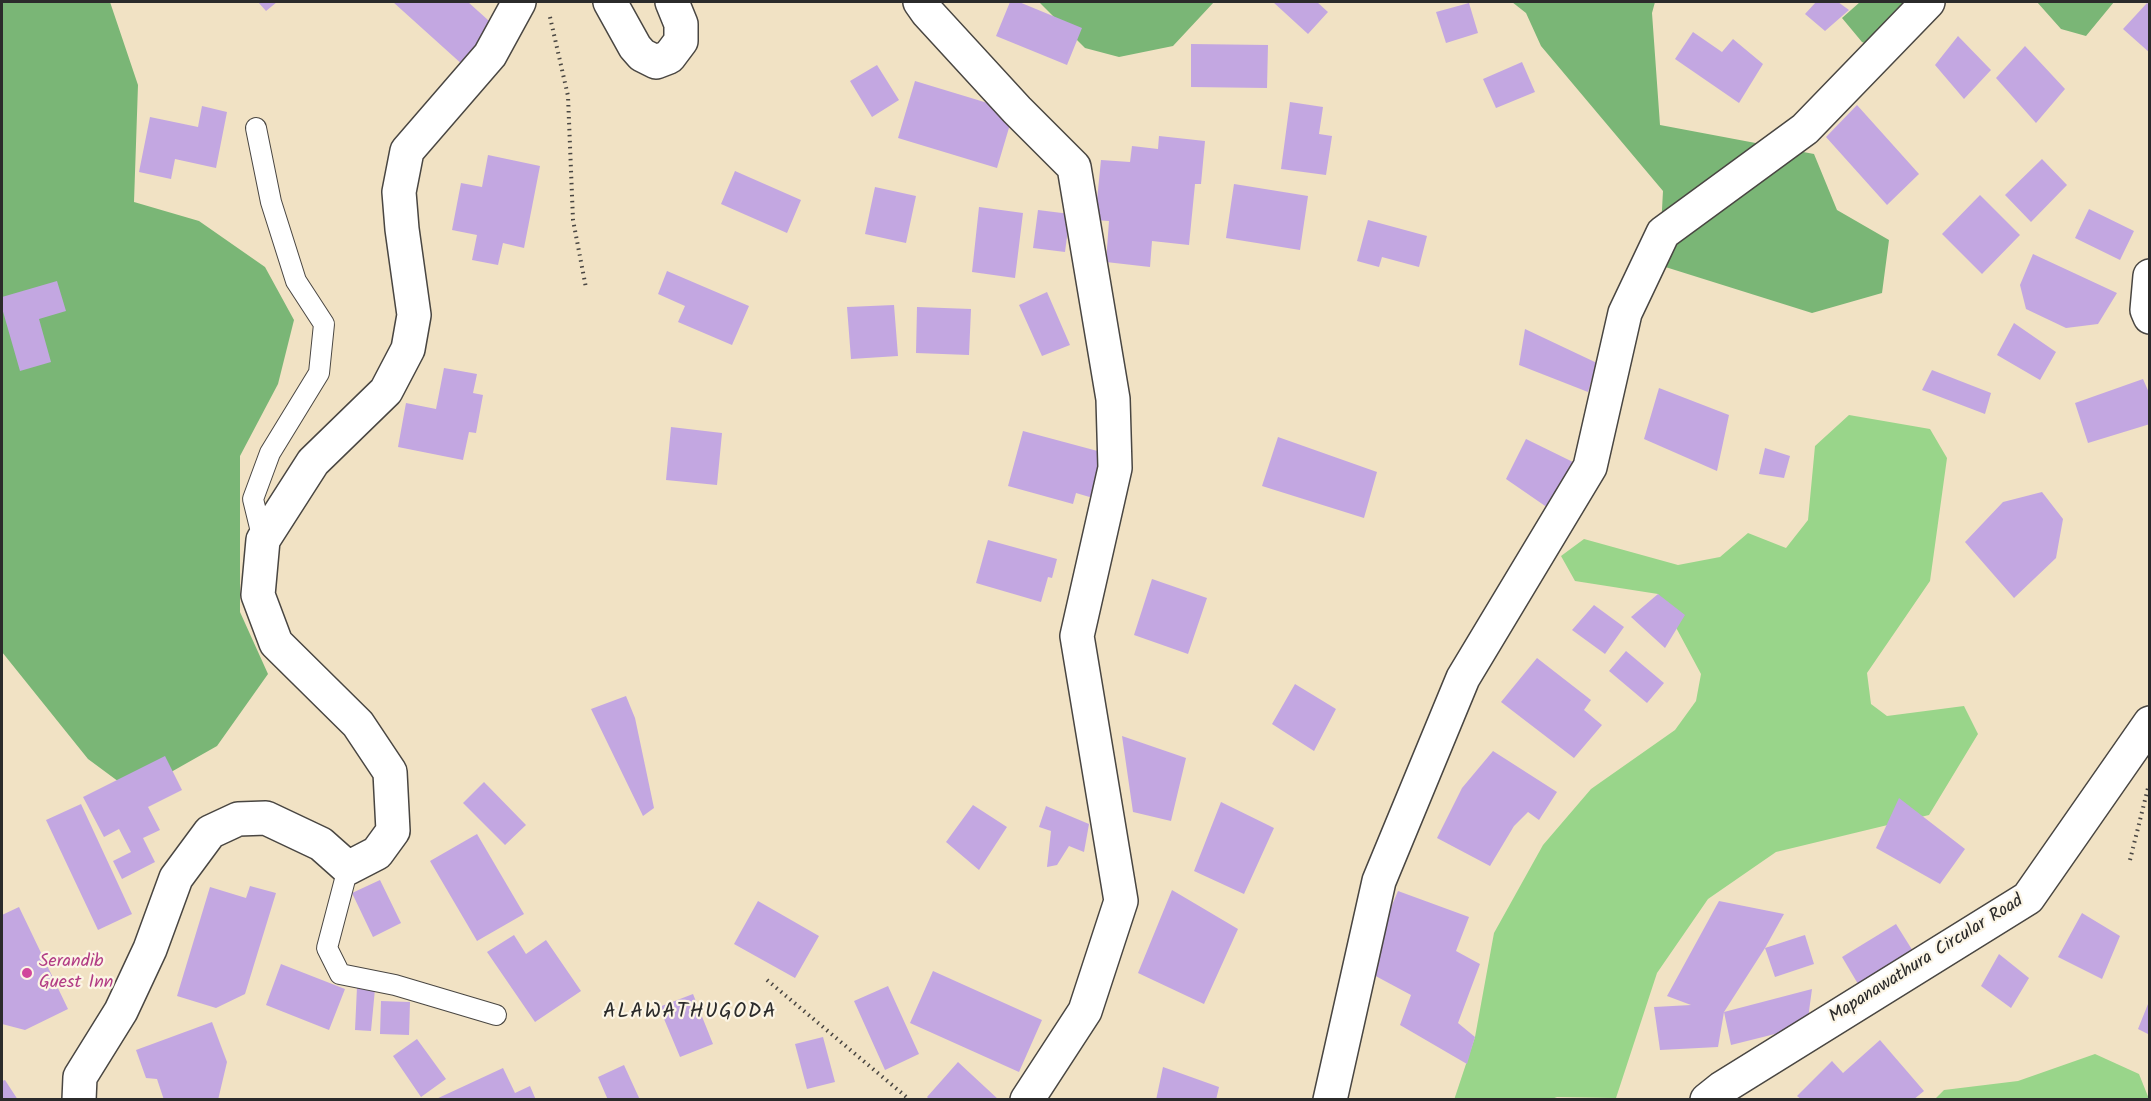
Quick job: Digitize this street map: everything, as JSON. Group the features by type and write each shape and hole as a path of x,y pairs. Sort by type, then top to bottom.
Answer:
{"street":[{"path":"610,2 635,47 642,55 656,62 669,57 681,41 681,24 672,2"},
{"path":"920,2 1074,167 1113,399 1115,468 1077,636 1121,901 1085,1011 1027,1100"},
{"path":"1330,1100 1379,880 1463,678 1590,467 1625,313 1663,233 1805,129 1928,2"},
{"path":"79,1100 80,1077 121,1011 136,980 176,878 210,832 238,819 266,818 321,844 348,868 377,854 393,831 390,772 358,724 276,643 258,595 263,540 313,462 386,391 408,349 414,315 399,192 407,151 489,55 534,7"},
{"path":"2150,276 2147,310 2150,317"},
{"name":"Mapanawathura Circular Road","path":"1707,1100 1731,1082 2028,898 2150,723"}],"lane":[{"path":"256,128 271,202 296,281 324,324 319,373 270,453 253,499 263,540"},
{"path":"348,868 327,948 340,974 395,985 496,1015"}],"path":[{"path":"534,7 568,96 573,220 586,288"},
{"path":"2130,860 2150,781"},
{"path":"766,980 910,1100"}],"green space":[{"path":"2,2 110,2 138,85 134,202 199,221 265,267 294,320 278,384 240,456 240,612 268,674 217,746 134,793 88,759 2,652"},
{"path":"1039,2 1214,2 1173,46 1119,57 1085,48"},
{"path":"1512,2 1655,2 1652,13 1660,125 1814,154 1837,210 1889,240 1882,293 1812,313 1659,265 1663,191 1541,46 1526,13"},
{"path":"1860,2 1935,2 1921,34 1893,54 1862,42 1842,18"},
{"path":"2037,2 2114,2 2086,36 2061,29"},
{"path":"1849,415 1930,429 1947,458 1930,581 1867,673 1871,704 1887,716 1964,706 1978,734 1929,815 1776,852 1708,899 1657,973 1616,1098 1454,1100 1475,1037 1494,933 1543,845 1591,789 1675,730 1696,701 1701,674 1658,594 1575,581 1561,556 1584,539 1678,565 1720,557 1748,533 1786,548 1808,520 1815,446"},
{"path":"2095,1054 2139,1074 2149,1099 1935,1099 1944,1090 2018,1081"}],"building":[{"path":"258,2 277,2 266,11"},
{"path":"393,2 468,2 498,29 464,66"},
{"path":"1010,2 1019,2 1082,28 1067,65 996,36"},
{"path":"1273,2 1317,2 1328,12 1308,34"},
{"path":"1816,2 1838,2 1849,10 1825,31 1805,14"},
{"path":"1469,3 1478,33 1446,43 1436,12"},
{"path":"2147,3 2150,5 2150,53 2123,29"},
{"path":"1693,32 1722,52 1733,39 1763,64 1739,103 1675,59"},
{"path":"1958,36 1991,70 1964,99 1935,65"},
{"path":"1191,44 1268,45 1267,88 1191,87"},
{"path":"2025,46 2065,89 2036,123 1996,78"},
{"path":"1522,62 1535,92 1496,108 1483,79"},
{"path":"877,65 899,100 872,117 850,81"},
{"path":"915,81 1014,111 997,168 898,138"},
{"path":"1290,102 1323,107 1319,134 1332,136 1326,175 1281,169"},
{"path":"1857,105 1919,174 1887,205 1826,137"},
{"path":"202,106 227,112 216,168 175,159 171,179 139,172 150,117 198,127"},
{"path":"1159,136 1205,141 1201,184 1195,184 1189,245 1152,241 1150,267 1106,262 1109,221 1095,220 1101,160 1130,162 1132,146 1158,149"},
{"path":"488,155 540,166 524,248 503,243 498,265 472,260 477,235 452,230 461,183 482,187"},
{"path":"2042,159 2067,185 2031,222 2005,195"},
{"path":"735,171 801,200 787,233 721,204"},
{"path":"1234,184 1308,196 1300,250 1226,238"},
{"path":"875,187 916,196 906,243 865,234"},
{"path":"1980,195 2020,235 1982,274 1942,234"},
{"path":"979,207 1023,213 1015,278 972,272"},
{"path":"2089,209 2134,231 2120,260 2075,238"},
{"path":"1038,210 1070,214 1065,252 1033,248"},
{"path":"1368,220 1427,236 1419,267 1382,257 1379,267 1357,261"},
{"path":"2033,254 2117,293 2098,324 2066,328 2026,309 2020,285"},
{"path":"667,271 749,306 732,345 678,322 685,306 658,294"},
{"path":"57,281 66,311 39,319 51,362 20,371 2,308 2,297"},
{"path":"1047,292 1070,345 1042,356 1019,305"},
{"path":"894,305 898,356 851,359 847,307"},
{"path":"917,307 971,309 969,355 916,353"},
{"path":"2014,323 2056,352 2040,380 1997,355"},
{"path":"1525,329 1597,363 1588,392 1519,365"},
{"path":"444,368 477,374 473,393 483,395 476,433 469,432 463,460 398,447 406,403 436,409"},
{"path":"1932,370 1991,393 1985,414 1922,390"},
{"path":"2143,379 2150,395 2150,424 2088,443 2075,403"},
{"path":"1659,388 1729,415 1717,471 1644,439"},
{"path":"671,427 722,433 717,485 666,480"},
{"path":"1023,431 1105,453 1093,498 1076,493 1073,504 1008,486"},
{"path":"1278,437 1377,472 1364,518 1262,486"},
{"path":"1526,439 1573,462 1551,510 1506,479"},
{"path":"1765,448 1790,456 1784,478 1759,474"},
{"path":"2042,492 2063,519 2056,558 2014,598 1965,542 2003,502"},
{"path":"988,540 1057,559 1052,578 1048,577 1041,602 976,583"},
{"path":"1152,579 1207,598 1188,654 1134,635"},
{"path":"1658,594 1685,615 1665,648 1631,617"},
{"path":"1594,605 1624,627 1605,654 1572,630"},
{"path":"1626,651 1664,683 1647,703 1609,671"},
{"path":"1537,658 1591,700 1584,710 1602,725 1574,758 1501,702"},
{"path":"1295,684 1336,709 1314,751 1272,724"},
{"path":"626,696 635,718 654,808 643,816 591,709"},
{"path":"1122,736 1186,758 1171,821 1133,812"},
{"path":"1493,751 1557,792 1539,820 1528,812 1514,826 1490,866 1437,838 1462,788"},
{"path":"165,756 182,790 148,807 160,830 143,838 155,862 122,879 113,861 131,852 119,829 104,837 83,797"},
{"path":"484,782 526,825 505,845 463,803"},
{"path":"1899,798 1965,849 1940,884 1876,848"},
{"path":"1221,802 1274,828 1244,894 1194,871"},
{"path":"81,804 132,914 98,930 46,820"},
{"path":"973,805 1007,827 979,870 946,842"},
{"path":"1046,806 1089,824 1084,852 1069,846 1057,865 1047,867 1051,831 1039,827"},
{"path":"477,834 524,914 477,941 430,861"},
{"path":"380,880 401,923 373,937 352,893"},
{"path":"250,886 276,893 245,994 216,1008 177,996 210,887 246,898"},
{"path":"1172,890 1238,929 1204,1004 1138,973"},
{"path":"1398,891 1469,917 1456,951 1480,964 1458,1023 1475,1037 1467,1064 1400,1025 1411,995 1370,973 1381,931"},
{"path":"758,901 819,936 795,978 734,944"},
{"path":"1719,901 1784,914 1724,1012 1718,1047 1660,1050 1654,1007 1691,1005 1667,996"},
{"path":"19,907 68,1009 25,1030 2,1024 2,915"},
{"path":"2082,913 2120,936 2102,979 2058,957"},
{"path":"1896,924 1916,956 1861,989 1842,957"},
{"path":"514,935 526,954 546,940 581,991 535,1022 487,952"},
{"path":"1805,935 1814,964 1775,977 1765,948"},
{"path":"1999,954 2029,978 2011,1008 1981,986"},
{"path":"281,964 345,989 329,1030 266,1005"},
{"path":"933,971 1042,1020 1019,1072 910,1023"},
{"path":"888,986 919,1054 885,1070 854,1001"},
{"path":"357,987 375,989 371,1031 355,1030"},
{"path":"1812,989 1807,1026 1731,1045 1724,1012"},
{"path":"693,994 713,1044 680,1057 659,1007"},
{"path":"2150,999 2150,1035 2138,1029"},
{"path":"381,1001 410,1002 409,1035 380,1034"},
{"path":"212,1022 227,1062 218,1100 164,1100 157,1079 146,1078 136,1050"},
{"path":"823,1037 835,1082 807,1089 795,1044"},
{"path":"417,1039 446,1079 421,1097 393,1056"},
{"path":"1880,1040 1924,1091 1913,1100 1802,1100 1797,1096 1832,1061 1843,1073"},
{"path":"958,1062 999,1100 930,1100 927,1097"},
{"path":"624,1065 640,1100 608,1100 598,1077"},
{"path":"1163,1067 1219,1087 1216,1100 1156,1100"},
{"path":"503,1068 515,1093 530,1086 536,1100 434,1100"},
{"path":"5,1080 18,1100 2,1100 2,1081"}],"place":[{"name":"Serandib Guest Inn","path":"27,973"}],"district":[{"name":"ALAWATHUGODA","path":"690,1013"}]}
